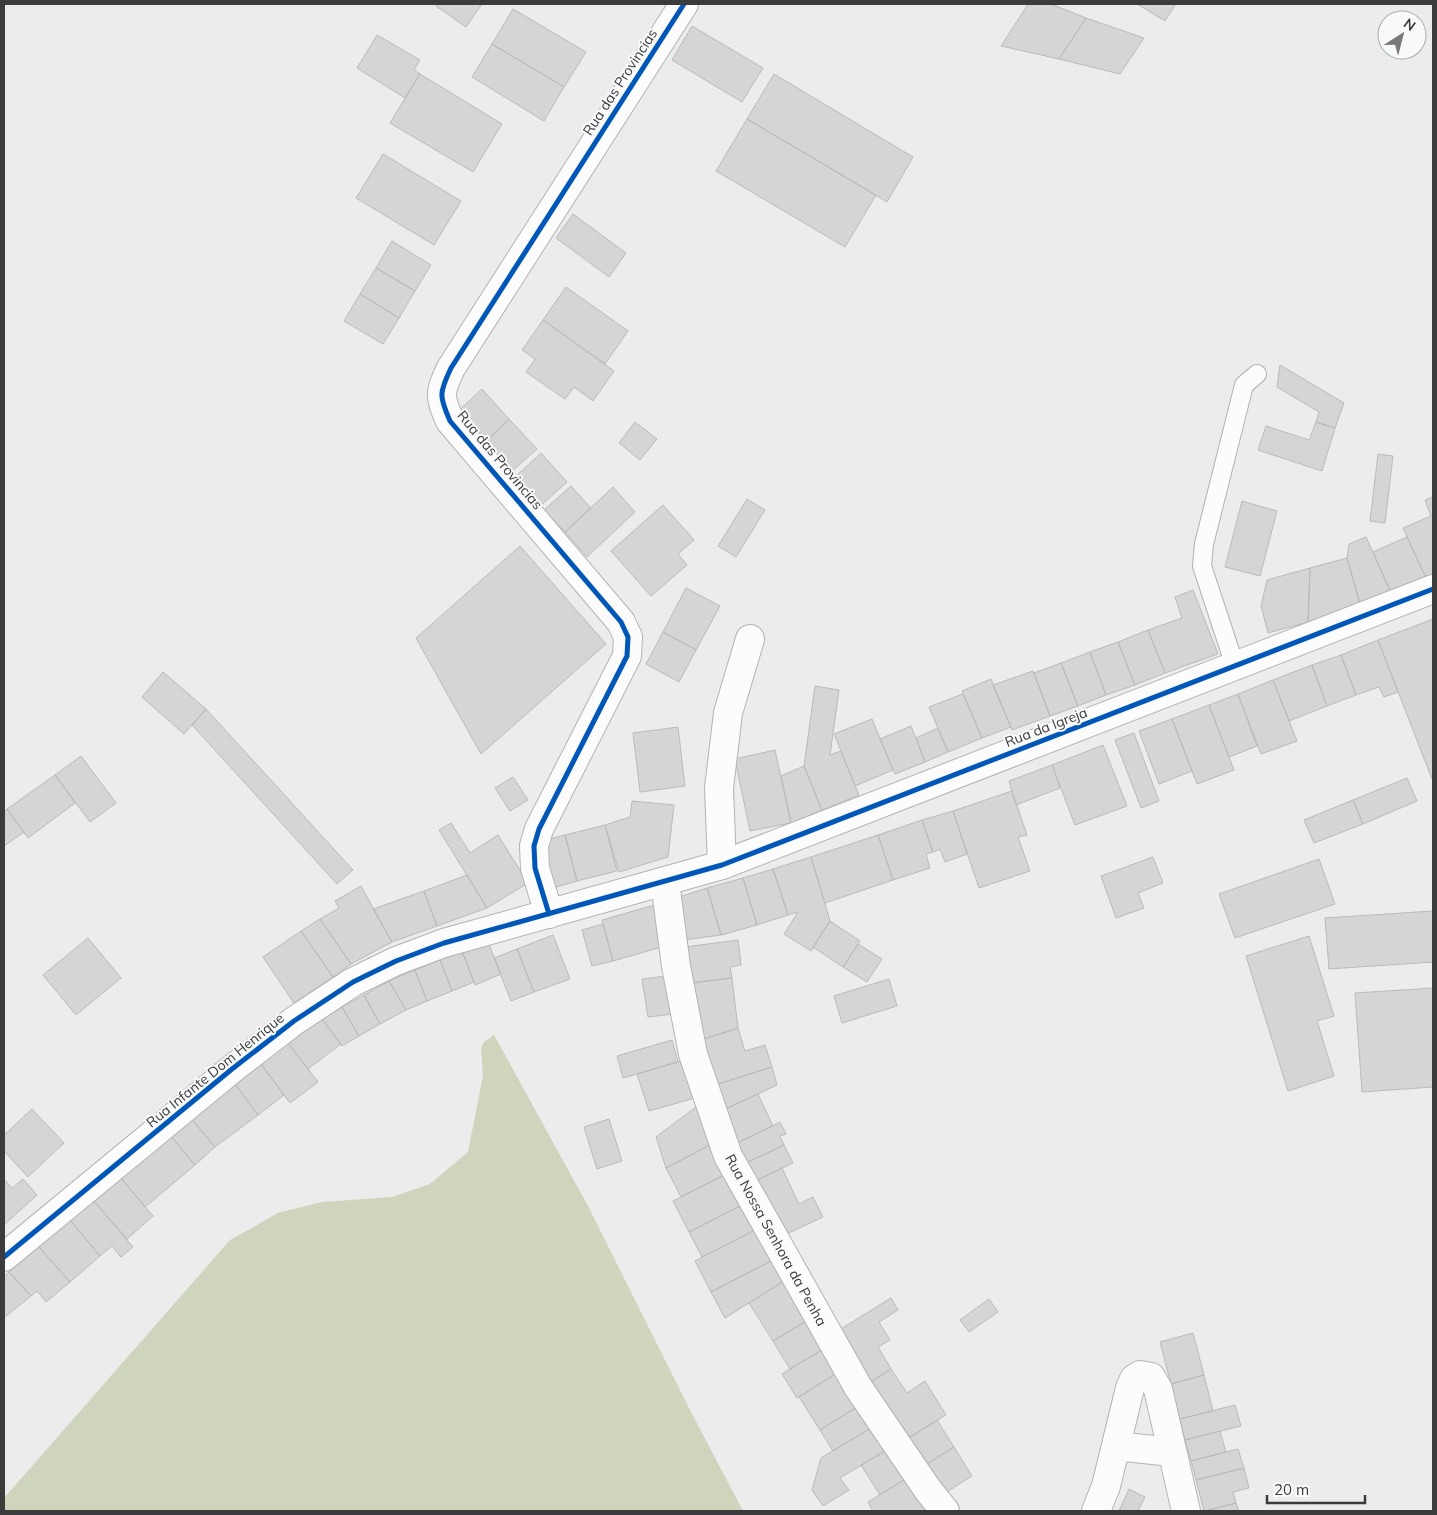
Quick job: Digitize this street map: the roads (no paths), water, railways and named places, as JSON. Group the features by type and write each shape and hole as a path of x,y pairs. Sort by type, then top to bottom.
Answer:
{"street":[{"name":"Rua das Provincias","path":"549,914 535,868 534,846 539,829 627,656 628,637 621,622 450,421 442,402 442,387 451,368 684,4"},
{"name":"Rua da Igreja","path":"665,882 722,865 1433,589"},
{"path":"722,865 719,788 728,713 750,639"},
{"name":"Rua Infante Dom Henrique","path":"4,1257 232,1068 294,1021 353,982 396,961 444,943 665,882"},
{"name":"Rua Nossa Senhora da Penha","path":"665,882 676,966 693,1054 728,1156 858,1387 928,1490 945,1511"},
{"path":"1096,1511 1106,1486 1130,1388 1134,1379 1140,1375 1151,1377 1158,1389 1186,1511"},
{"path":"1116,1446 1172,1452"}],"lane":[{"path":"1235,666 1202,566 1204,544 1244,385 1256,374"}]}
